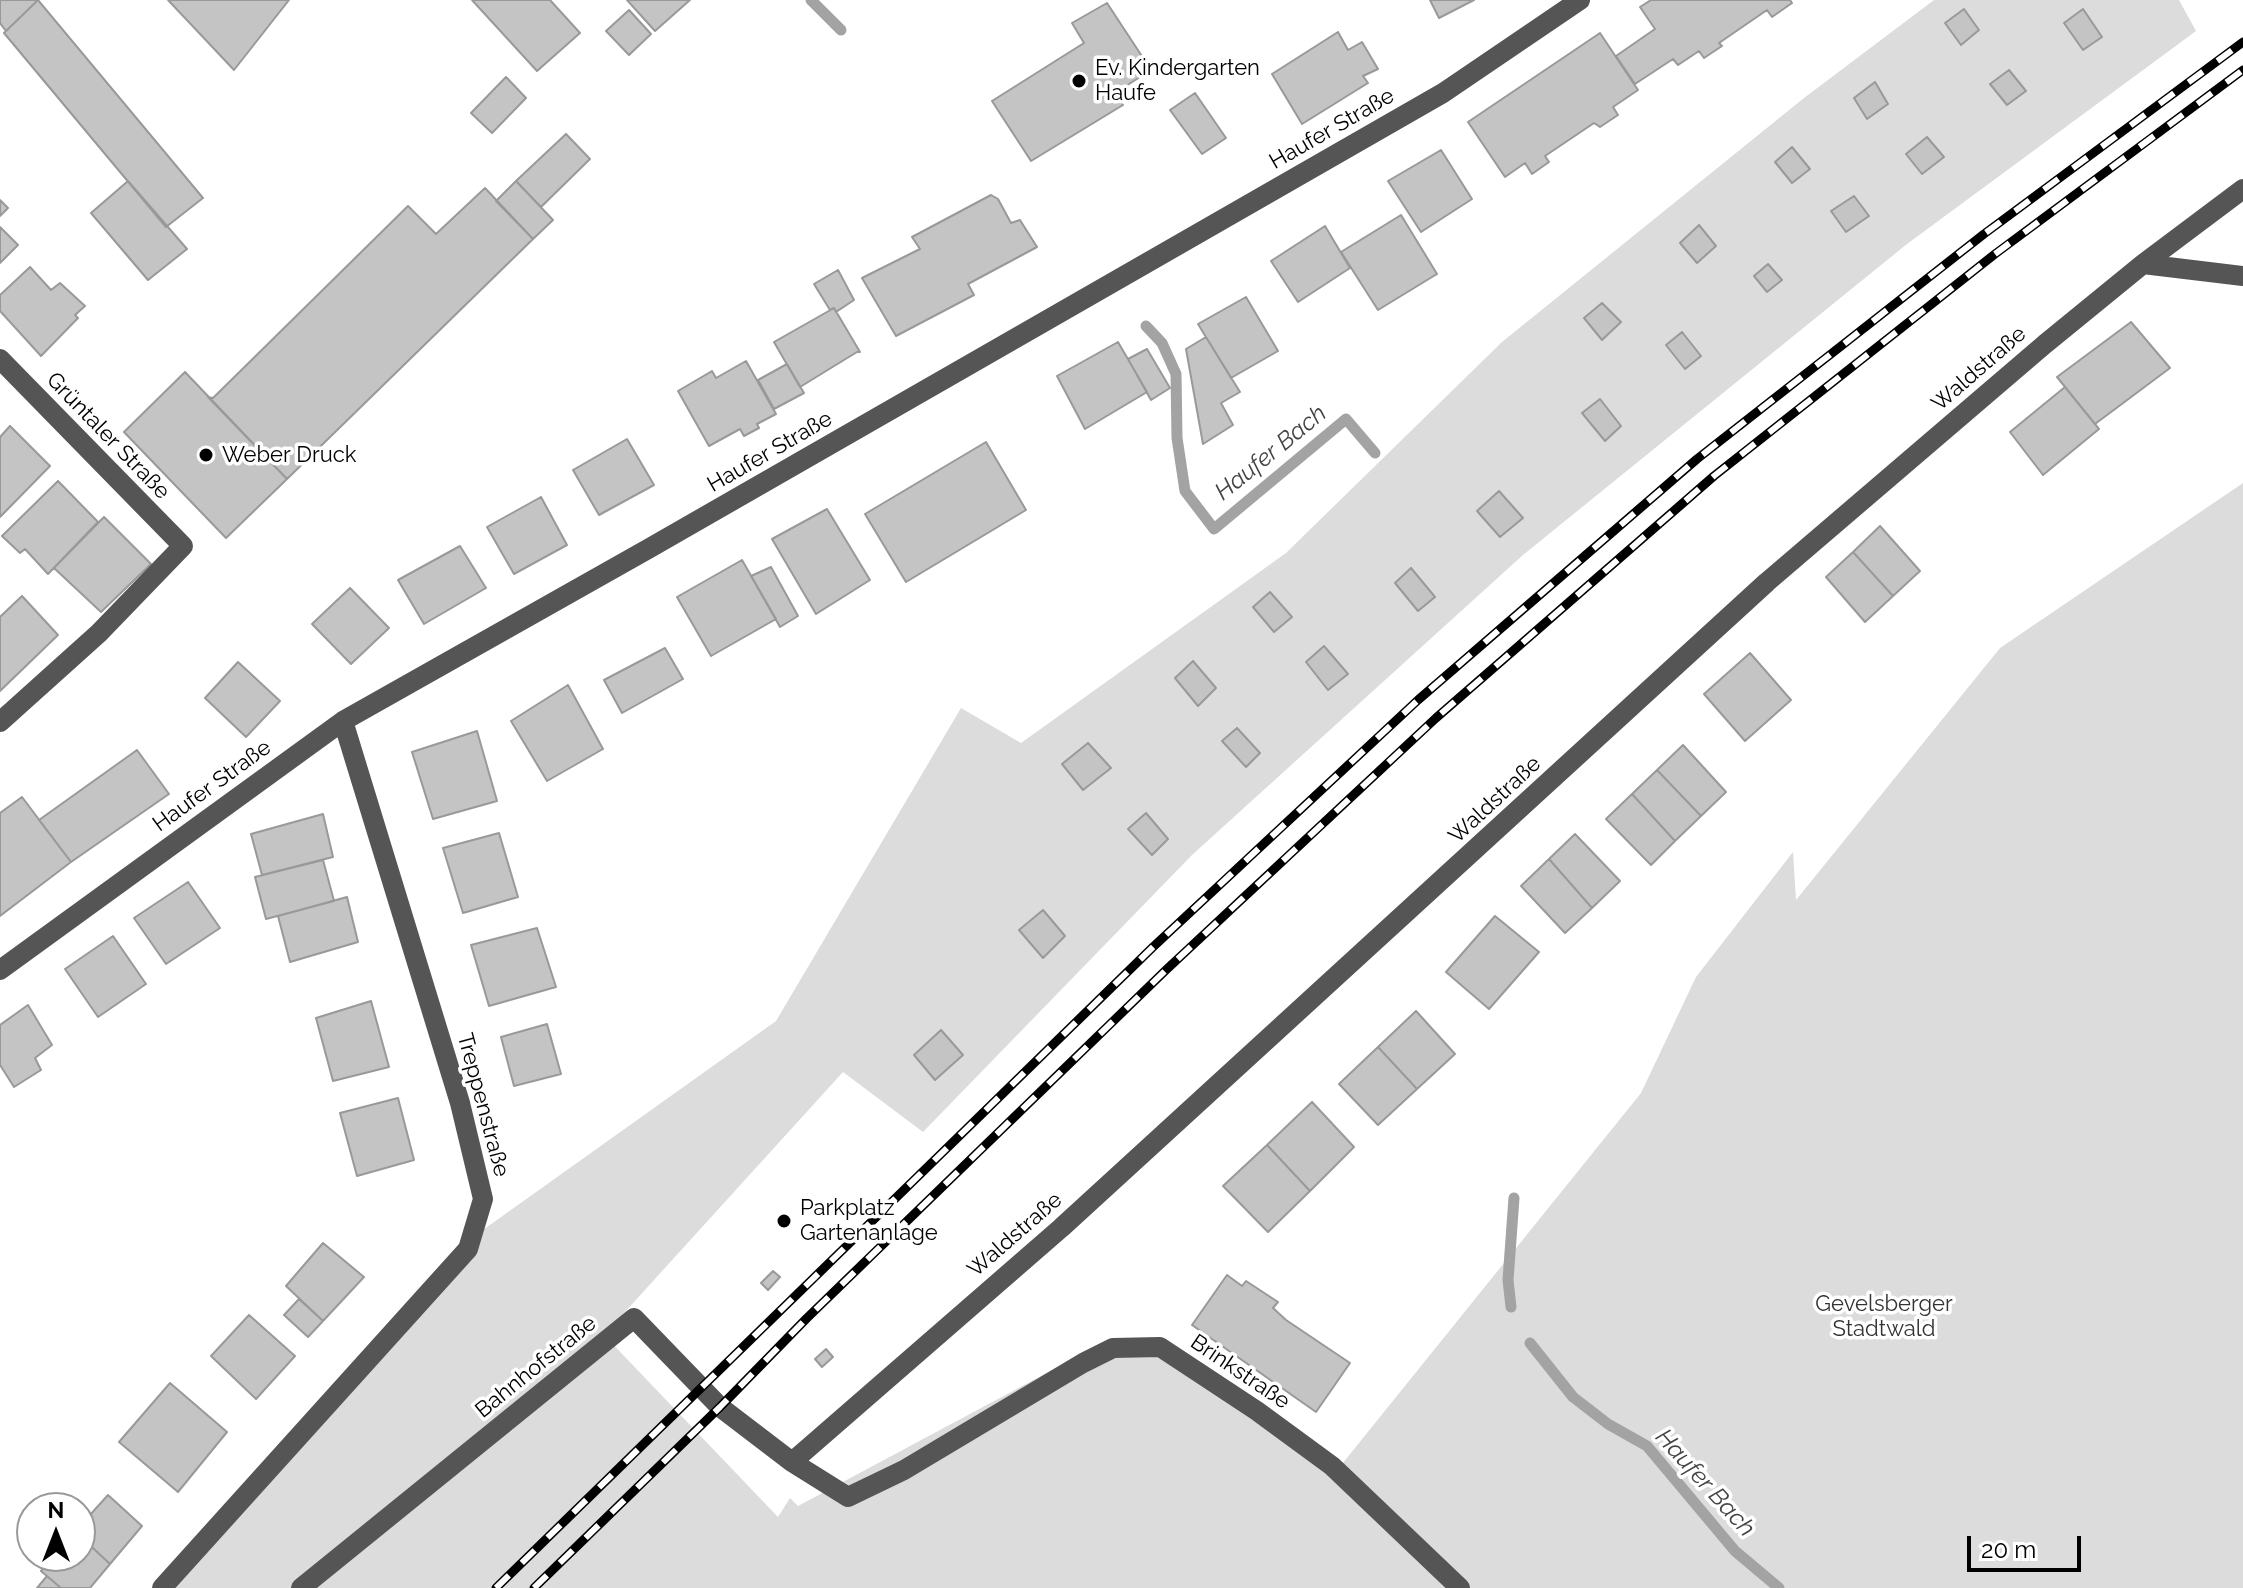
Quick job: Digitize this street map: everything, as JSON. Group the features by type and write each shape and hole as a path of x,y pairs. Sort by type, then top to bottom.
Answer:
{"street":[{"name":"Haufer Straße","path":"0,970 343,721 662,542 1443,93 1580,0"},
{"name":"Waldstraße","path":"792,1462 1061,1228 1767,582 2045,344 2143,264 2243,189"},
{"path":"2143,264 2243,276"},
{"name":"Grüntaler Straße","path":"0,359 183,546 99,633 0,722"},
{"name":"Treppenstraße","path":"162,1588 468,1249 483,1199 460,1103 343,721"},
{"name":"Bahnhofstraße","path":"301,1588 634,1318 720,1407 792,1462"},
{"name":"Brinkstraße","path":"792,1462 848,1497 904,1470 1113,1348 1160,1347 1257,1411 1332,1466 1460,1588"}],"green space":[{"name":"Gevelsberger Stadtwald","path":"1934,0 2179,0 2196,31 1907,244 1523,555 1192,855 923,1132 843,1072 604,1335 778,1517 790,1498 798,1506 1108,1340 1119,1355 1157,1357 1334,1474 1641,1093 1696,977 1793,852 1796,900 2000,648 2243,483 2243,1588 159,1588 473,1237 776,1021 961,708 1021,743 1286,553 1502,342 1804,98"}],"building":[{"path":"0,0 38,0 6,31 0,23"},
{"path":"38,0 203,198 166,227 4,33"},
{"path":"168,0 289,0 234,70"},
{"path":"472,0 550,0 580,33 537,71"},
{"path":"627,0 690,0 655,31"},
{"path":"1430,0 1474,0 1439,18"},
{"path":"1651,0 1790,0 1792,3 1772,17 1767,10 1719,43 1722,46 1704,58 1699,51 1678,65 1673,59 1635,84 1616,56 1655,29 1640,7"},
{"name":"Ev. Kindergarten Haufe","path":"1107,3 1151,70 1115,93 1123,105 1031,161 992,101 1084,43 1072,23"},
{"path":"1964,9 1979,30 1961,45 1945,23"},
{"path":"2083,9 2102,37 2083,50 2064,23"},
{"path":"629,10 651,34 629,55 606,31"},
{"path":"1338,32 1348,50 1362,42 1378,69 1363,76 1368,83 1302,124 1272,74"},
{"path":"1600,33 1638,90 1613,107 1618,115 1600,127 1594,123 1545,156 1549,162 1532,174 1525,163 1505,177 1468,122"},
{"path":"2009,70 2026,91 2007,105 1990,84"},
{"path":"506,77 526,98 492,133 471,113"},
{"path":"1875,82 1888,104 1867,119 1854,98"},
{"path":"1195,93 1226,138 1202,154 1170,110"},
{"path":"566,134 590,159 541,207 516,181"},
{"path":"1927,137 1944,157 1922,174 1906,154"},
{"path":"1792,147 1810,169 1792,183 1775,162"},
{"path":"1441,150 1472,199 1421,232 1388,181"},
{"path":"128,181 187,249 148,280 91,213"},
{"path":"516,181 553,220 533,239 496,201"},
{"path":"485,188 533,239 287,479 208,397 213,398 408,206 436,234"},
{"path":"991,195 998,199 1011,223 1020,220 1037,247 968,284 974,295 896,336 862,278 920,249 912,237"},
{"path":"1854,196 1869,216 1846,232 1831,211"},
{"path":"0,200 8,208 0,216"},
{"path":"1401,215 1437,274 1378,310 1341,252"},
{"path":"1699,225 1716,246 1697,263 1680,243"},
{"path":"1325,226 1350,268 1298,302 1271,261"},
{"path":"0,227 18,245 0,263"},
{"path":"1768,264 1782,280 1767,292 1754,276"},
{"path":"30,267 51,290 60,283 85,306 75,315 78,318 41,356 0,311 0,295"},
{"path":"838,270 854,300 836,312 834,308 830,310 814,284"},
{"path":"1246,297 1278,351 1231,378 1198,324"},
{"path":"1602,303 1621,322 1602,340 1584,318"},
{"path":"834,308 860,352 800,387 774,342"},
{"path":"2131,322 2170,368 2095,424 2057,377"},
{"path":"1682,332 1701,356 1685,369 1666,345"},
{"path":"1206,337 1240,392 1221,403 1233,425 1203,444 1186,349"},
{"path":"1118,342 1147,392 1085,429 1057,376"},
{"path":"1147,349 1170,388 1151,400 1128,359"},
{"path":"746,361 776,414 757,424 759,428 744,436 740,429 709,446 678,391 712,371 716,378"},
{"path":"787,364 804,393 774,409 758,380"},
{"name":"Weber Druck","path":"185,372 287,479 226,538 124,432"},
{"path":"2065,387 2099,429 2043,475 2010,432"},
{"path":"1600,399 1621,426 1605,441 1582,413"},
{"path":"10,426 50,466 0,517 0,437"},
{"path":"627,439 654,485 599,515 573,470"},
{"path":"986,442 1026,510 906,582 865,514"},
{"path":"58,481 98,522 48,574 25,549 20,553 2,536"},
{"path":"1499,491 1523,518 1500,537 1477,511"},
{"path":"541,497 567,545 514,574 487,527"},
{"path":"827,509 870,580 816,614 772,539"},
{"path":"104,517 151,564 101,612 54,568"},
{"path":"1880,526 1920,571 1893,596 1853,552"},
{"path":"460,546 486,588 424,624 398,580"},
{"path":"1853,552 1893,596 1865,622 1826,577"},
{"path":"742,560 776,619 711,656 677,597"},
{"path":"771,567 798,616 780,627 751,576"},
{"path":"1411,568 1435,597 1418,611 1395,583"},
{"path":"350,588 389,628 351,664 312,624"},
{"path":"1270,592 1292,617 1274,632 1253,607"},
{"path":"22,596 58,635 0,691 0,617"},
{"path":"1324,646 1348,674 1328,690 1306,662"},
{"path":"665,648 683,679 622,713 604,680"},
{"path":"1750,653 1791,700 1745,741 1704,694"},
{"path":"1193,661 1216,688 1198,706 1175,678"},
{"path":"238,662 280,701 246,737 205,698"},
{"path":"568,685 603,749 547,781 511,721"},
{"path":"1237,728 1260,753 1246,767 1222,741"},
{"path":"477,731 497,801 433,819 412,752"},
{"path":"1088,743 1111,768 1083,790 1062,764"},
{"path":"1683,745 1726,792 1701,816 1657,770"},
{"path":"137,750 169,794 71,862 39,820"},
{"path":"1657,770 1701,816 1675,841 1632,794"},
{"path":"1632,794 1675,841 1651,865 1606,819"},
{"path":"22,797 71,862 0,916 0,813"},
{"path":"1146,813 1168,839 1152,855 1128,829"},
{"path":"323,814 333,857 262,875 251,834"},
{"path":"499,833 518,897 463,913 443,848"},
{"path":"1575,834 1620,881 1592,908 1549,859"},
{"path":"1549,859 1592,908 1565,933 1521,886"},
{"path":"323,860 334,901 266,919 255,877"},
{"path":"188,882 220,928 166,964 134,918"},
{"path":"347,897 358,942 290,962 278,916"},
{"path":"1043,910 1065,936 1043,958 1019,930"},
{"path":"1495,916 1539,952 1489,1009 1446,972"},
{"path":"537,928 556,987 489,1006 471,945"},
{"path":"113,936 146,984 98,1017 65,969"},
{"path":"371,1001 389,1067 333,1081 316,1018"},
{"path":"28,1005 52,1045 35,1058 41,1070 14,1087 0,1065 0,1025"},
{"path":"1416,1011 1455,1054 1417,1089 1378,1047"},
{"path":"547,1024 561,1074 514,1086 501,1037"},
{"path":"941,1030 963,1055 935,1080 914,1055"},
{"path":"1378,1047 1417,1089 1378,1125 1339,1084"},
{"path":"398,1098 414,1160 357,1176 340,1113"},
{"path":"1312,1102 1354,1147 1310,1191 1267,1145"},
{"path":"1267,1145 1310,1191 1268,1232 1223,1186"},
{"path":"323,1243 364,1277 323,1321 286,1286"},
{"path":"773,1271 780,1277 768,1290 761,1283"},
{"path":"1227,1275 1242,1286 1246,1281 1278,1302 1273,1308 1286,1320 1350,1363 1316,1412 1192,1325"},
{"path":"299,1299 323,1321 308,1337 284,1315"},
{"path":"249,1315 295,1356 256,1399 211,1356"},
{"path":"826,1349 833,1357 822,1367 815,1359"},
{"path":"170,1383 227,1432 178,1492 119,1442"},
{"path":"108,1495 142,1526 110,1564 96,1551 96,1508"},
{"path":"96,1551 110,1564 90,1588 61,1588 42,1572 96,1572"},
{"path":"47,1576 61,1588 37,1588"}],"waterway":[{"name":"Haufer Bach","path":"811,0 841,30"},
{"name":"Haufer Bach","path":"1146,326 1162,343 1176,374 1177,438 1185,491 1214,529 1346,419 1375,453"},
{"name":"Haufer Bach","path":"1511,1307 1508,1280 1514,1198"},
{"name":"Haufer Bach","path":"1530,1343 1573,1397 1608,1424 1647,1446 1735,1551 1779,1588"}],"railway":[{"path":"496,1588 1153,947 1418,700 1697,459 1984,234 2243,42"},
{"path":"534,1588 1167,969 1436,718 1714,476 1995,254 2243,70"}],"place":[{"name":"Ev. Kindergarten Haufe","path":"1079,81"},
{"name":"Weber Druck","path":"206,455"},
{"name":"Parkplatz Gartenanlage","path":"784,1221"}]}
